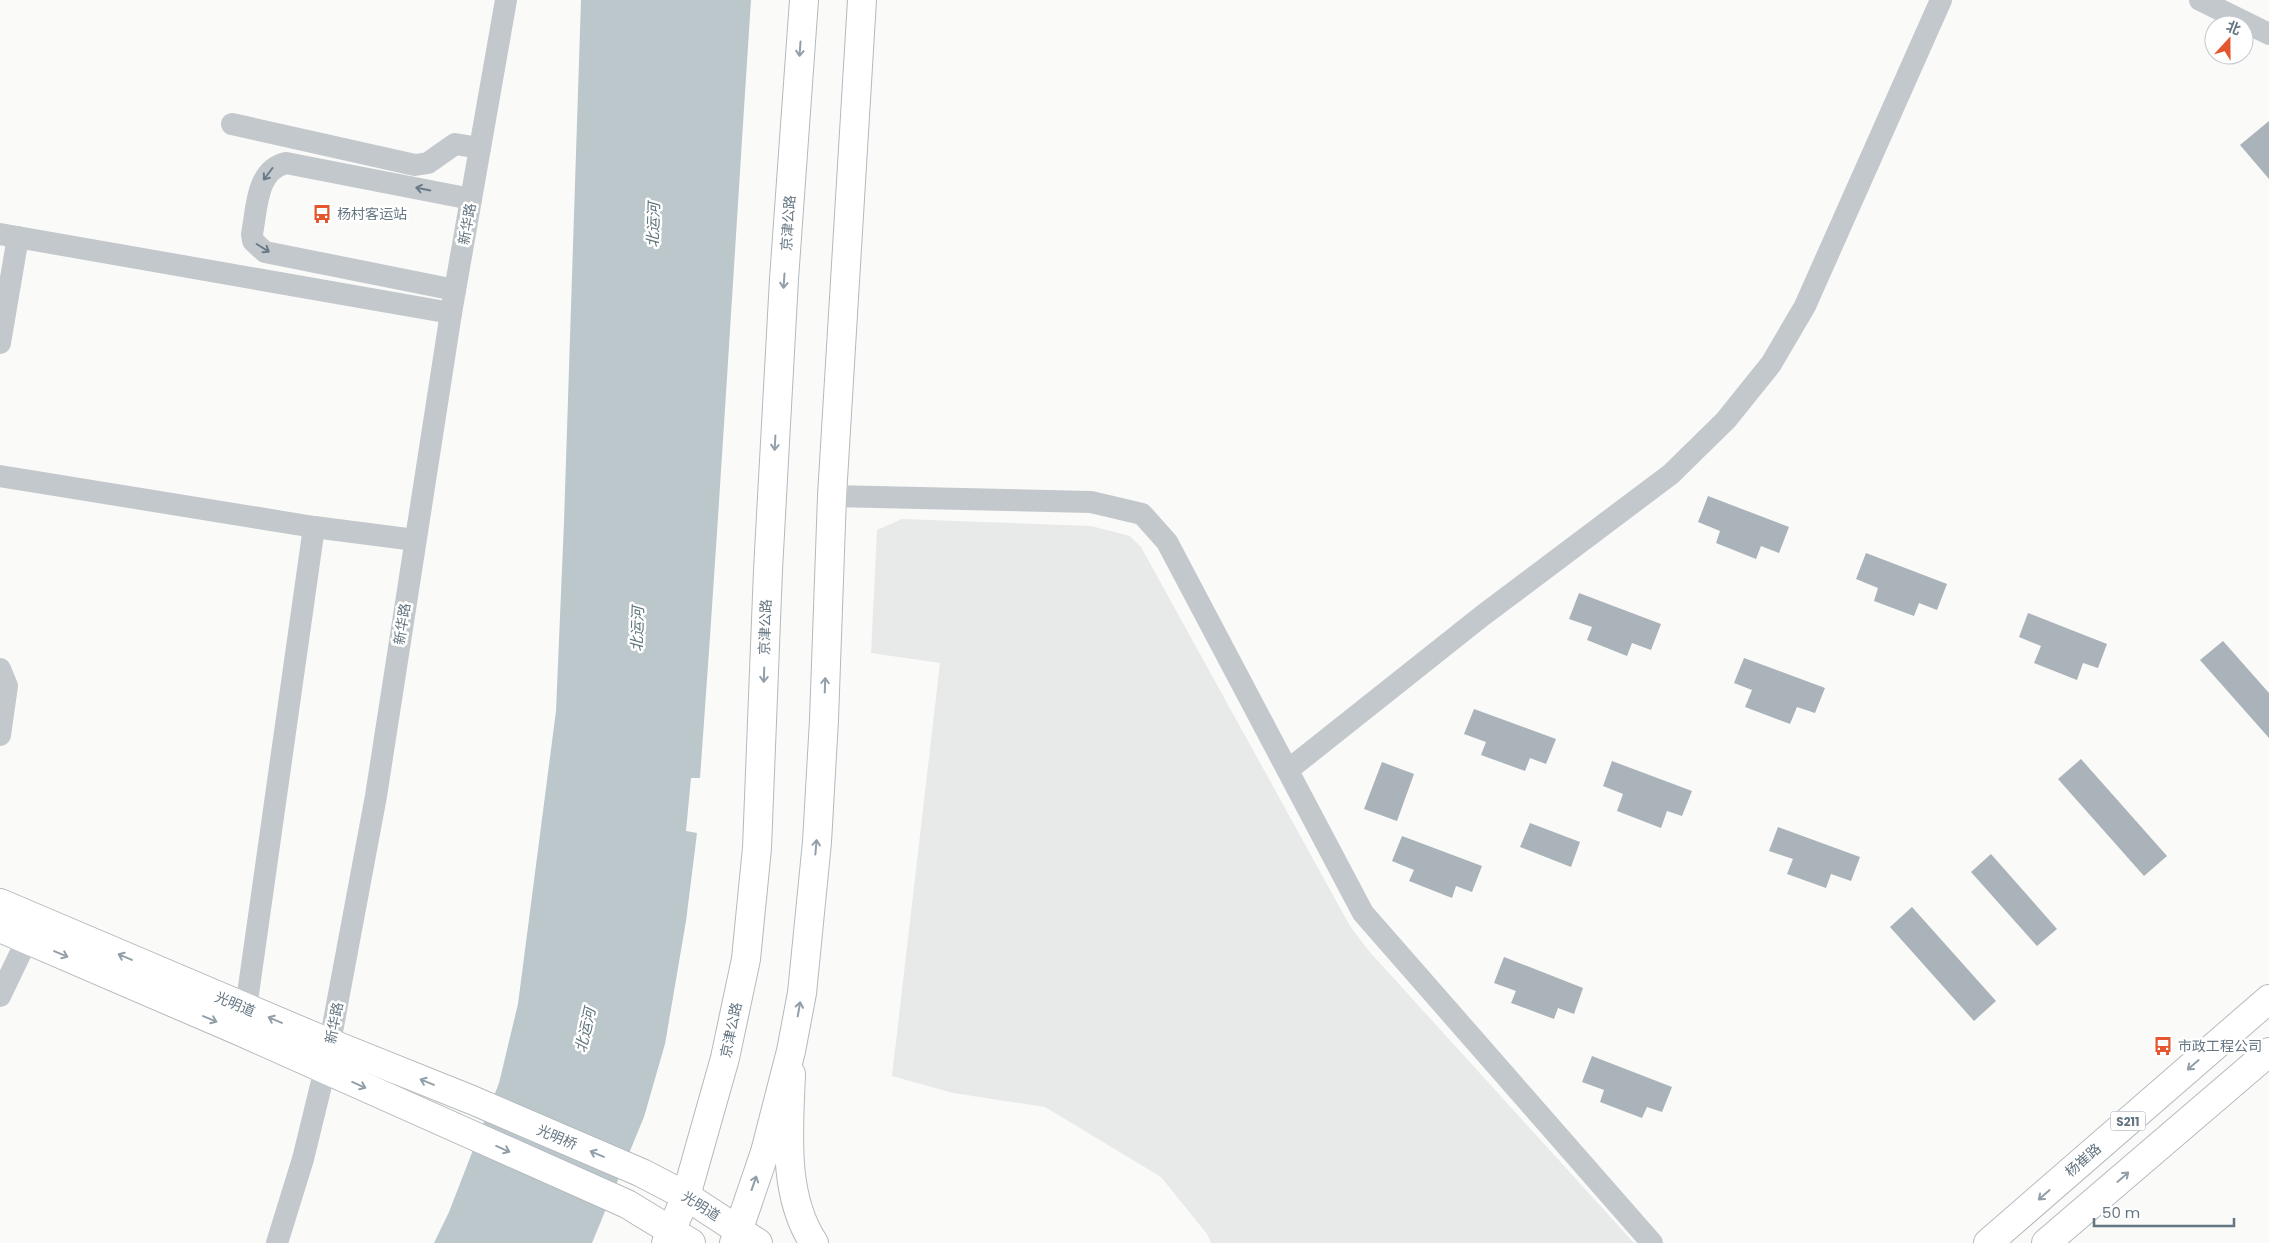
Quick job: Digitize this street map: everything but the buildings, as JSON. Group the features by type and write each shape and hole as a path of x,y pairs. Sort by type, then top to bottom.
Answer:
{"main road":[{"name":"京津公路","path":"676,1239 686,1196 725,1058 746,959 749,932 757,848 767,580 784,289 804,0"},
{"path":"743,1238 792,1051 802,993 817,842 824,720 832,496 862,0"},
{"name":"光明道","path":"11,924 246,1008 322,1054 459,1129 627,1204 676,1239"},
{"name":"光明道","path":"11,924 322,1054 472,1100"},
{"name":"杨崔路","path":"1988,1243 2269,999"},
{"path":"792,1051 790,1108 794,1190 800,1216 814,1243"},
{"path":"2046,1243 2269,1052"},
{"name":"光明桥","path":"472,1100 642,1173"},
{"name":"光明道","path":"642,1173 686,1196 743,1238"}],"street":[{"name":"新华路","path":"475,147 494,0"},
{"name":"新华路","path":"277,1243 303,1159 409,540 465,197 506,0"},
{"path":"1288,770 1482,616 1671,474 1726,420 1771,364 1805,306 1941,0"},
{"path":"2200,0 2269,34"},
{"path":"232,124 415,165 428,163 455,144 475,147"},
{"path":"449,289 265,252 253,241 252,234 264,177 277,165 286,163 465,197"},
{"path":"0,342 9,235 445,312"},
{"path":"0,476 314,527 409,540"},
{"path":"832,496 1091,502 1142,514 1167,542 1364,912 1652,1243"},
{"path":"246,1008 314,527"},
{"path":"0,669 7,686 0,735"},
{"path":"0,996 11,924"},
{"name":"新华路","path":"268,1243 322,1054"}],"shaded area":[{"path":"902,519 1091,526 1130,536 1141,547 1350,926 1368,950 1634,1243 1211,1243 1207,1234 1161,1177 1045,1107 953,1093 892,1076 940,663 871,653 877,530"}],"water":[{"name":"北运河","path":"581,0 751,0 700,778 691,778 686,831 697,833 686,921 665,1044 644,1117 592,1243 434,1243 449,1212 499,1083 518,1004 556,711"}],"place":[{"name":"杨村客运站","path":"322,214"},
{"name":"市政工程公司","path":"2163,1046"}]}
